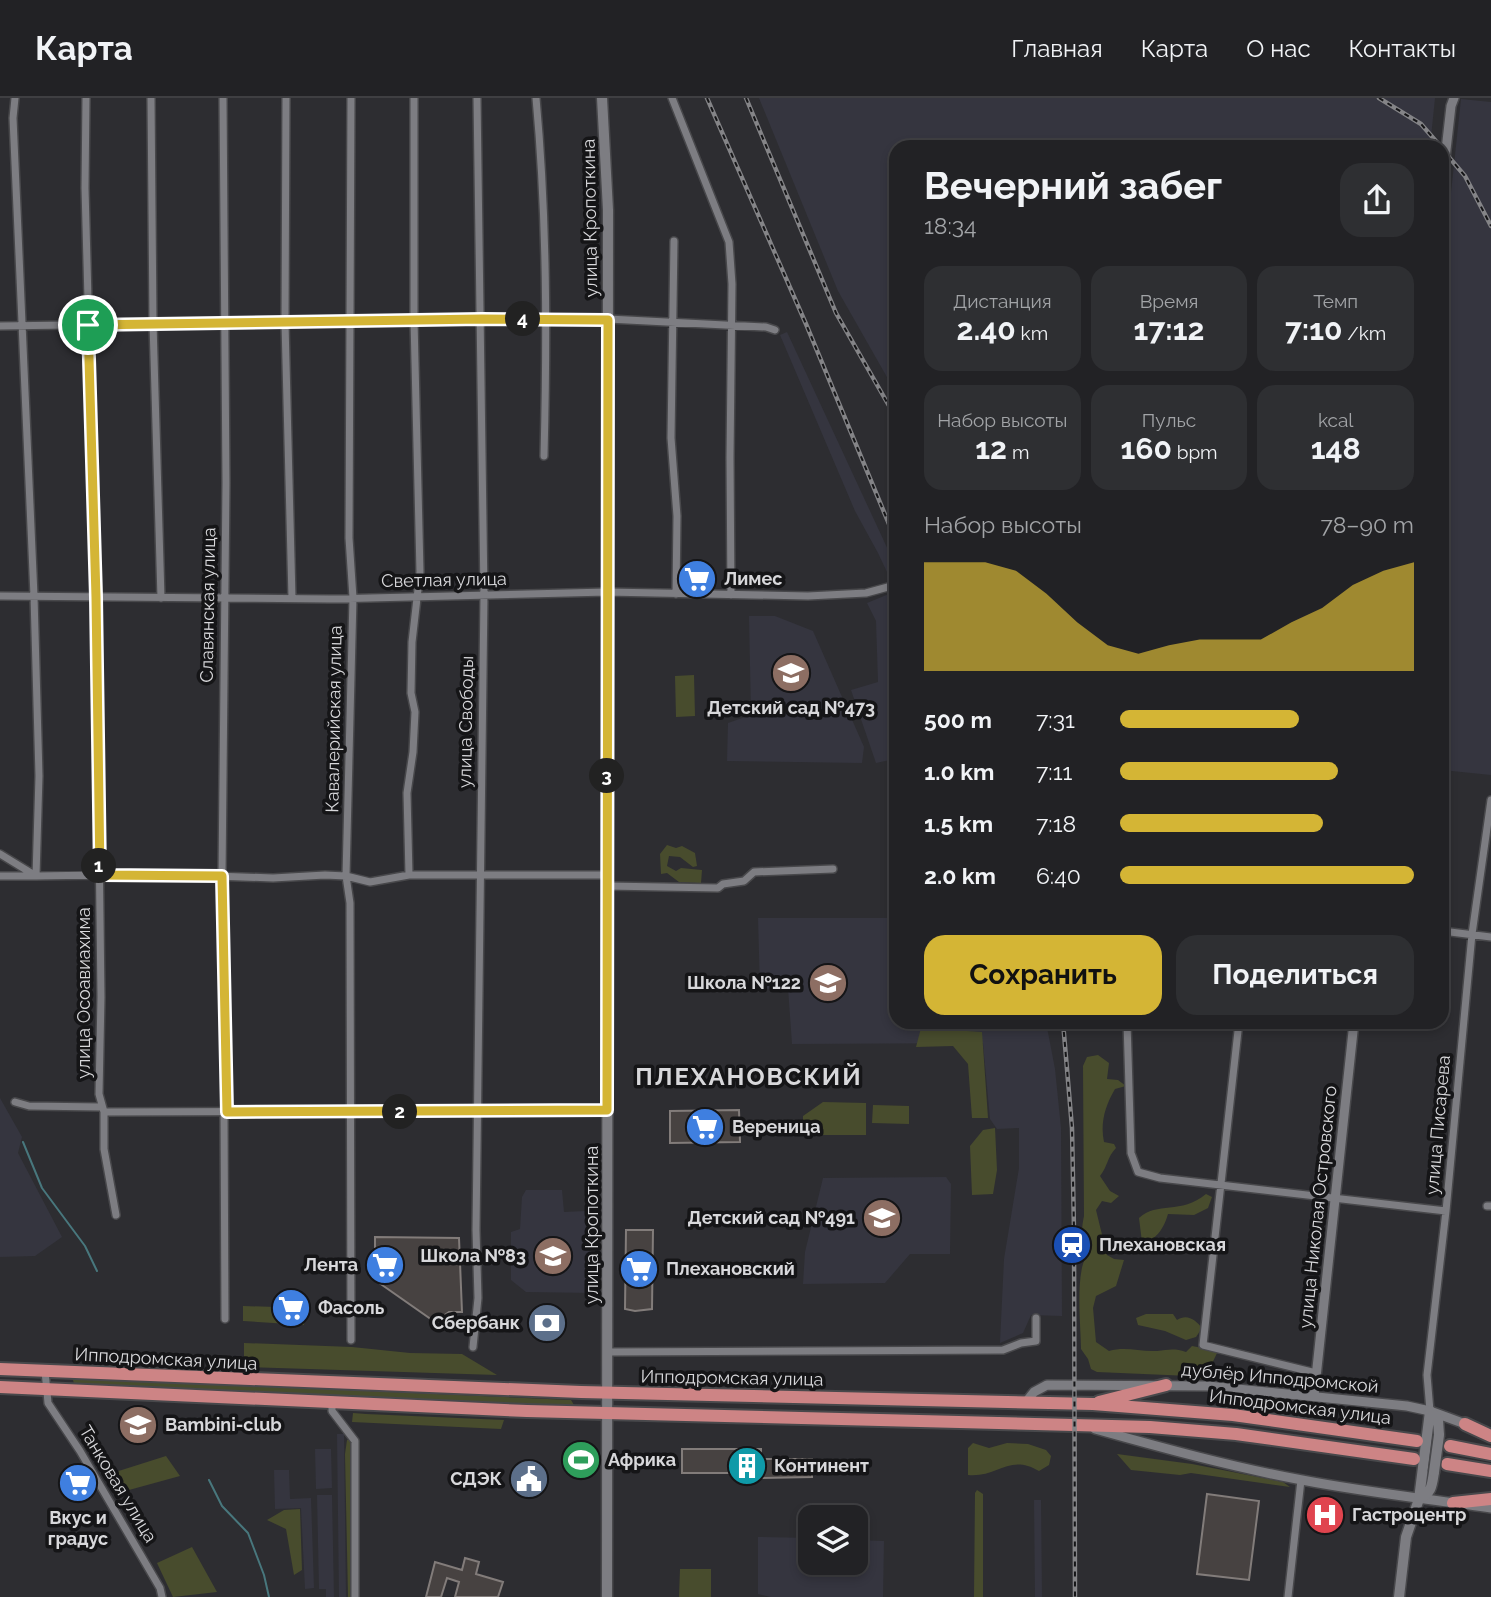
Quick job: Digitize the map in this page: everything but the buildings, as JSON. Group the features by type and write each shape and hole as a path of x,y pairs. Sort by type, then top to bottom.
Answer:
{"highway":[{"path":"0,1369 45,1371"},
{"name":"Ипподромская улица","path":"45,1371 607,1393 1093,1404 1233,1415 1417,1441"},
{"path":"69,1390 66,1384 70,1372"},
{"path":"1093,1404 1166,1385"},
{"path":"0,1387 45,1389"},
{"name":"Ипподромская улица","path":"45,1389 607,1413 1150,1427 1236,1434 1414,1459"},
{"path":"1465,1424 1491,1433"},
{"path":"1450,1446 1491,1454"},
{"path":"1447,1464 1491,1471"},
{"path":"1453,1503 1491,1499"}],"main road":[{"name":"улица Кропоткина","path":"602,98 608,173 607,1597"},
{"name":"улица Писарева","path":"1419,1499 1428,1495 1432,1489 1440,1435 1438,1419 1430,1410"},
{"name":"улица Писарева","path":"1399,1597 1406,1536 1419,1499 1430,1410"}],"street":[{"path":"15,98 13,118 34,596 39,776 36,876"},
{"name":"улица Осоавиахима","path":"86,98 102,998 99,1094 103,1110 104,1149 116,1215"},
{"path":"151,98 153,323 161,598"},
{"name":"Славянская улица","path":"223,98 226,483 222,876 225,1319"},
{"path":"286,98 285,323 292,598"},
{"name":"Кавалерийская улица","path":"351,98 349,551 352,598 346,876 350,903 348,1090 351,1112 351,1340"},
{"path":"409,875 407,793 415,712 411,693 412,642 420,595 414,320 414,98"},
{"name":"улица Свободы","path":"473,1347 478,1298 484,594 477,98"},
{"path":"536,98 545,230 547,319 544,456"},
{"path":"672,98 726,229 732,284 732,595"},
{"path":"1447,140 1454,98"},
{"path":"674,241 671,438 677,516 676,594"},
{"path":"0,326 547,319 775,330"},
{"name":"Светлая улица","path":"0,596 223,599 607,592 819,596 866,593 888,587"},
{"name":"улица Писарева","path":"1430,1410 1427,1375 1446,1211 1472,934 1491,800"},
{"path":"0,854 36,876"},
{"path":"607,886 718,888 723,884 744,881 754,872 833,869"},
{"path":"0,876 346,876 370,882 409,875 607,875"},
{"path":"1449,932 1491,937"},
{"path":"1128,1029 1131,1153 1138,1172 1160,1178 1446,1211"},
{"path":"1239,1029 1219,1185 1203,1345 1316,1373"},
{"name":"улица Николая Островского","path":"1314,1396 1353,1029"},
{"path":"15,1102 29,1106 103,1110 225,1112 607,1110"},
{"path":"607,1352 1003,1350 1036,1341 1036,1318"},
{"name":"Танковая улица","path":"45,1371 48,1403 80,1451 160,1588 162,1597"},
{"name":"дублёр Ипподромской","path":"1026,1402 1034,1392 1047,1385 1208,1385 1430,1410 1465,1424"},
{"path":"332,1400 332,1411 355,1441 355,1597"},
{"path":"1083,1426 1183,1453 1301,1480 1491,1508"},
{"path":"1288,1597 1301,1480"}],"shaded area":[{"path":"759,98 1435,98 1431,140 889,140 889,381 838,291"},
{"path":"1461,99 1491,102 1491,775 1449,771 1449,211"},
{"path":"787,332 889,552 889,576 855,511 780,335"},
{"path":"889,594 889,760 876,763 851,690 878,682 876,621 867,603"},
{"name":"Детский сад №473","path":"749,616 775,616 813,631 864,747 862,763 727,761 728,723 751,715"},
{"path":"758,918 889,918 889,1029 1047,1029 1055,1069 1061,1128 1062,1316 1031,1315 1023,1333 1000,1343 1004,1259 1019,1168 1019,1128 997,1129 990,1119 983,1043 792,1044 788,988 760,989"},
{"path":"0,1098 22,1137 18,1153 62,1237 35,1256 0,1257"},
{"name":"Детский сад №491","path":"946,1177 951,1184 950,1254 910,1254 885,1283 803,1284 805,1252 823,1178"},
{"name":"Школа №83","path":"526,1190 562,1190 564,1212 585,1211 595,1223 595,1293 526,1292 511,1280 511,1232 520,1229 522,1197"},
{"path":"337,1434 344,1434 346,1597 339,1597"},
{"path":"315,1449 331,1449 332,1488 316,1489"},
{"path":"274,1470 289,1470 290,1499 311,1498 314,1588 305,1589 301,1508 275,1509"},
{"path":"317,1495 332,1495 334,1597 326,1597 326,1589 319,1589"},
{"path":"1034,1500 1041,1500 1042,1597 1035,1597"},
{"path":"758,1537 798,1538 798,1575 868,1575 868,1540 884,1541 883,1597 771,1597 758,1594"}],"green space":[{"path":"694,675 695,716 676,717 675,676"},
{"path":"667,845 676,848 682,846 695,853 697,866 693,867 680,857 669,856 667,866 676,871 681,868 702,870 701,883 679,882 667,873 661,874 660,854"},
{"path":"921,1029 982,1032 988,1118 972,1118 968,1064 953,1046 916,1047"},
{"path":"1098,1055 1109,1063 1107,1079 1118,1080 1126,1086 1115,1089 1103,1121 1104,1142 1114,1144 1116,1148 1100,1176 1110,1191 1119,1196 1111,1203 1102,1201 1096,1210 1107,1255 1124,1260 1116,1286 1096,1296 1093,1308 1096,1342 1109,1351 1121,1349 1186,1352 1192,1346 1218,1351 1202,1379 1190,1376 1097,1372 1091,1369 1081,1349 1081,1271 1089,1253 1084,1244 1082,1230 1083,1066 1087,1057"},
{"path":"823,1102 866,1103 866,1135 799,1135 799,1129 803,1128 803,1116"},
{"path":"873,1105 909,1106 909,1124 872,1123"},
{"path":"995,1128 997,1170 993,1194 972,1195 970,1146 983,1130"},
{"path":"1206,1194 1212,1197 1208,1208 1194,1215 1168,1214 1159,1233 1142,1242 1139,1218 1154,1210 1188,1204"},
{"path":"243,1306 305,1308 304,1325 243,1321"},
{"path":"1146,1314 1173,1314 1177,1320 1188,1317 1202,1328 1196,1337 1186,1340 1165,1331 1138,1325 1136,1318"},
{"path":"244,1343 462,1354 497,1375 244,1367"},
{"path":"76,1378 571,1400 574,1405 570,1408 75,1387 73,1380"},
{"path":"353,1413 504,1420 501,1429 352,1422"},
{"path":"351,1439 353,1597 348,1597 345,1454 347,1440"},
{"path":"973,1443 989,1448 1007,1443 1028,1444 1046,1450 1051,1456 1049,1465 1039,1471 1019,1464 978,1475 968,1475 968,1448"},
{"path":"1117,1454 1192,1464 1283,1482 1290,1487 1191,1473 1180,1475 1131,1470"},
{"path":"166,1456 180,1476 118,1493 106,1475"},
{"path":"977,1490 983,1494 983,1597 974,1597"},
{"path":"300,1509 302,1570 294,1575 286,1529 267,1520 284,1510"},
{"path":"192,1547 217,1592 173,1597 157,1563"},
{"path":"680,1569 711,1569 711,1597 679,1597"}],"waterway":[{"path":"23,1142 42,1188 85,1246 97,1271"},
{"path":"209,1480 222,1506 248,1533 264,1575 269,1597"}],"railway":[{"path":"707,98 806,324 889,524"},
{"path":"746,98 836,313 889,406"},
{"path":"1379,98 1421,124 1435,140"},
{"path":"1449,157 1465,176 1491,226"},
{"path":"1064,1029 1072,1128 1075,1597"}],"place":[{"name":"Лимес","path":"697,579"},
{"name":"Детский сад №473","path":"791,673"},
{"name":"Школа №122","path":"828,983"},
{"name":"Вереница","path":"705,1127"},
{"name":"Детский сад №491","path":"882,1218"},
{"name":"Плехановская","path":"1072,1245"},
{"name":"Школа №83","path":"553,1256"},
{"name":"Лента","path":"385,1265"},
{"name":"Плехановский","path":"639,1269"},
{"name":"Фасоль","path":"291,1308"},
{"name":"Сбербанк","path":"547,1323"},
{"name":"Bambini-club","path":"138,1425"},
{"name":"Африка","path":"581,1460"},
{"name":"Континент","path":"747,1466"},
{"name":"СДЭК","path":"529,1479"},
{"name":"Вкус и градус","path":"78,1483"},
{"name":"Гастроцентр","path":"1325,1515"}],"district":[{"name":"ПЛЕХАНОВСКИЙ","path":"749,1077"}],"route":[{"path":"482,319 608,320 607,1110 227,1112 222,876 100,875 88,325 482,319"}]}
